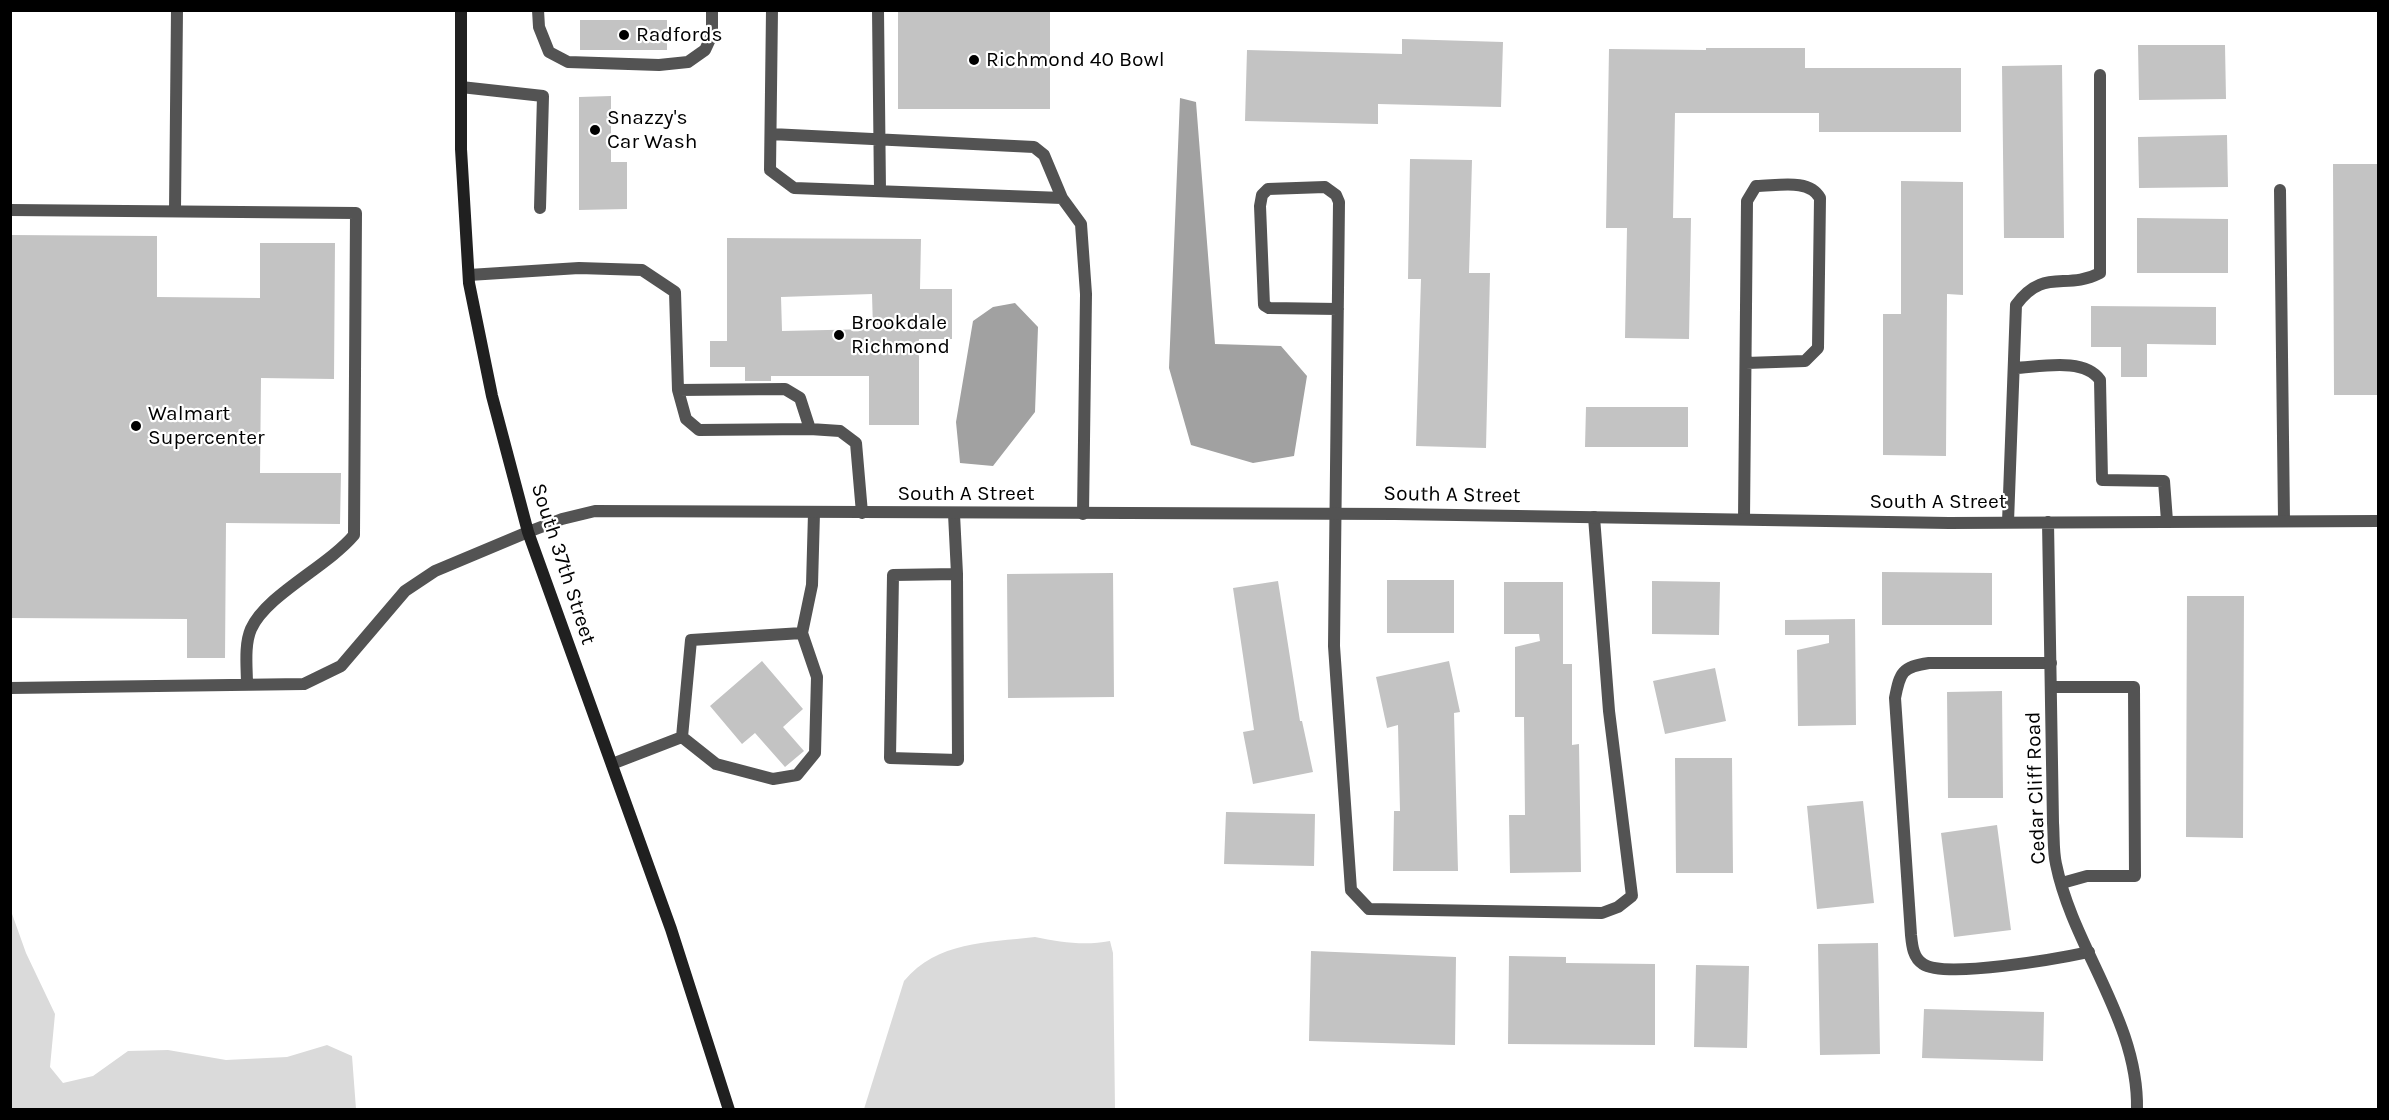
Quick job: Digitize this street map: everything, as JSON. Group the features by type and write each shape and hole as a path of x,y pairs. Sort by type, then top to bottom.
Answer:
{"street":[{"path":"175,210 177,10"},
{"name":"South 37th Street","path":"461,10 461,150 469,275 492,396 528,532 671,929 729,1110"},
{"path":"538,10 539,27 549,52 568,62 659,65 688,62 705,50 712,35 712,10"},
{"path":"772,10 770,170 794,188 1062,198"},
{"path":"878,10 880,191"},
{"path":"2008,522 2016,305 2026,292 2044,282 2086,280 2100,273 2100,75"},
{"path":"461,87 543,96 540,208"},
{"path":"771,134 1034,147 1044,155 1062,198 1081,224 1086,294 1083,514"},
{"path":"1744,519 1748,201 1756,186 1805,185 1815,189 1820,198 1818,348 1805,361 1746,363"},
{"path":"1338,309 1275,309 1264,305 1260,206 1262,195 1268,189 1325,187 1336,195 1339,202 1338,309 1335,514 1334,646 1351,890 1370,909 1602,913 1618,907 1632,896 1609,711 1594,517"},
{"path":"2280,190 2280,362 2284,520"},
{"path":"10,210 356,213 354,535 340,552 263,610 250,630 247,685"},
{"path":"469,275 579,268 642,270 675,292 678,390 686,419 699,430 840,431 856,443 862,513"},
{"path":"2014,368 2081,366 2094,371 2100,380 2102,480 2164,481 2166,521"},
{"path":"678,390 785,389 800,398 810,429"},
{"name":"South A Street","path":"10,688 304,684 341,666 405,591 435,571 528,532 595,510 954,514 1335,514 2008,522 2379,521"},
{"path":"682,737 716,764 773,779 797,775 815,753 817,677 802,633 812,585 814,513"},
{"path":"954,514 957,574 958,760 890,758 893,575 957,574"},
{"name":"Cedar Cliff Road","path":"2048,522 2053,823 2056,864 2089,952 2133,1056 2137,1110"},
{"path":"682,737 691,640 802,633"},
{"path":"2051,663 1929,663 1911,665 1899,675 1895,698 1911,935 1914,954 1923,964 1940,969 2041,962 2089,952"},
{"path":"2052,687 2134,687 2135,876 2087,876 2062,884"},
{"path":"612,764 682,737"}],"shaded area":[{"path":"1180,98 1196,102 1215,344 1281,346 1307,376 1294,456 1253,463 1191,445 1169,368"},
{"path":"1015,303 1038,327 1035,412 993,466 960,463 956,422 973,321 993,307"},
{"path":"11,911 26,953 55,1014 50,1067 63,1083 93,1076 128,1051 168,1050 226,1060 287,1057 327,1045 352,1056 356,1109 11,1109"},
{"path":"1035,937 1081,943 1110,941 1113,953 1115,1109 864,1109 904,981 917,968 947,951 981,943"}],"building":[{"name":"Richmond 40 Bowl","path":"898,10 1050,10 1050,109 898,109"},
{"name":"Radfords","path":"580,20 667,20 667,50 580,50"},
{"path":"1402,39 1503,42 1501,107 1378,104 1378,124 1245,121 1247,50 1402,54"},
{"path":"2138,45 2225,45 2226,99 2139,100"},
{"path":"1706,48 1805,48 1805,68 1961,68 1961,132 1819,132 1819,113 1675,113 1673,218 1691,218 1689,339 1625,338 1627,228 1606,228 1609,49 1706,50"},
{"path":"2062,65 2064,238 2004,238 2002,66"},
{"name":"Snazzy's Car Wash","path":"611,96 611,162 627,162 627,209 579,210 579,97"},
{"path":"2227,135 2228,187 2139,188 2138,137"},
{"path":"1410,159 1472,160 1469,273 1490,273 1486,448 1416,446 1421,279 1408,279"},
{"path":"2333,164 2379,164 2379,395 2334,395"},
{"path":"1901,181 1963,182 1963,295 1947,294 1946,456 1883,455 1883,314 1901,314"},
{"path":"2137,218 2228,219 2228,273 2137,273"},
{"name":"Walmart Supercenter","path":"10,235 157,236 157,297 260,298 260,243 335,243 334,379 261,378 260,473 341,473 340,524 226,523 225,658 187,658 187,619 10,618"},
{"name":"Brookdale Richmond","path":"727,238 921,239 920,289 952,289 952,339 919,339 919,425 869,425 869,376 771,376 771,381 745,381 745,367 710,367 710,341 727,341","holes":["872,294 873,329 782,331 781,297"]},
{"path":"2091,306 2216,307 2216,345 2147,344 2147,377 2121,377 2121,347 2091,347"},
{"path":"1586,407 1688,407 1688,447 1585,447"},
{"path":"1882,572 1992,573 1992,625 1882,625"},
{"path":"1113,573 1114,697 1008,698 1007,574"},
{"path":"1387,580 1454,580 1454,633 1387,633"},
{"path":"1278,581 1300,721 1302,721 1313,772 1253,784 1243,732 1254,730 1233,588"},
{"path":"1652,581 1720,582 1719,635 1652,634"},
{"path":"1504,582 1563,582 1563,664 1572,664 1572,745 1579,744 1581,872 1510,873 1509,815 1525,815 1524,717 1515,717 1515,647 1540,641 1539,634 1504,634"},
{"path":"2187,596 2244,596 2243,838 2186,837"},
{"path":"1855,619 1856,725 1798,726 1797,650 1829,643 1829,635 1785,635 1785,620"},
{"path":"762,661 803,709 783,727 804,751 785,767 755,733 742,744 710,706"},
{"path":"1449,661 1460,712 1454,713 1458,871 1393,871 1394,811 1400,811 1398,725 1387,728 1376,677"},
{"path":"1715,668 1726,721 1665,734 1653,681"},
{"path":"2002,691 2003,798 1948,798 1947,692"},
{"path":"1675,758 1732,758 1733,873 1676,873"},
{"path":"1863,801 1874,903 1817,909 1807,806"},
{"path":"1226,812 1315,814 1314,866 1224,864"},
{"path":"1997,825 2011,930 1954,937 1941,833"},
{"path":"1878,943 1880,1054 1820,1055 1818,944"},
{"path":"1311,951 1456,957 1455,1045 1309,1041"},
{"path":"1509,956 1566,957 1566,963 1655,964 1655,1045 1508,1044"},
{"path":"1696,965 1749,966 1747,1048 1694,1047"},
{"path":"1924,1009 2044,1012 2043,1061 1922,1058"}],"place":[{"name":"Radfords","path":"624,35"},
{"name":"Richmond 40 Bowl","path":"974,60"},
{"name":"Snazzy's Car Wash","path":"595,130"},
{"name":"Brookdale Richmond","path":"839,335"},
{"name":"Walmart Supercenter","path":"136,426"}]}
